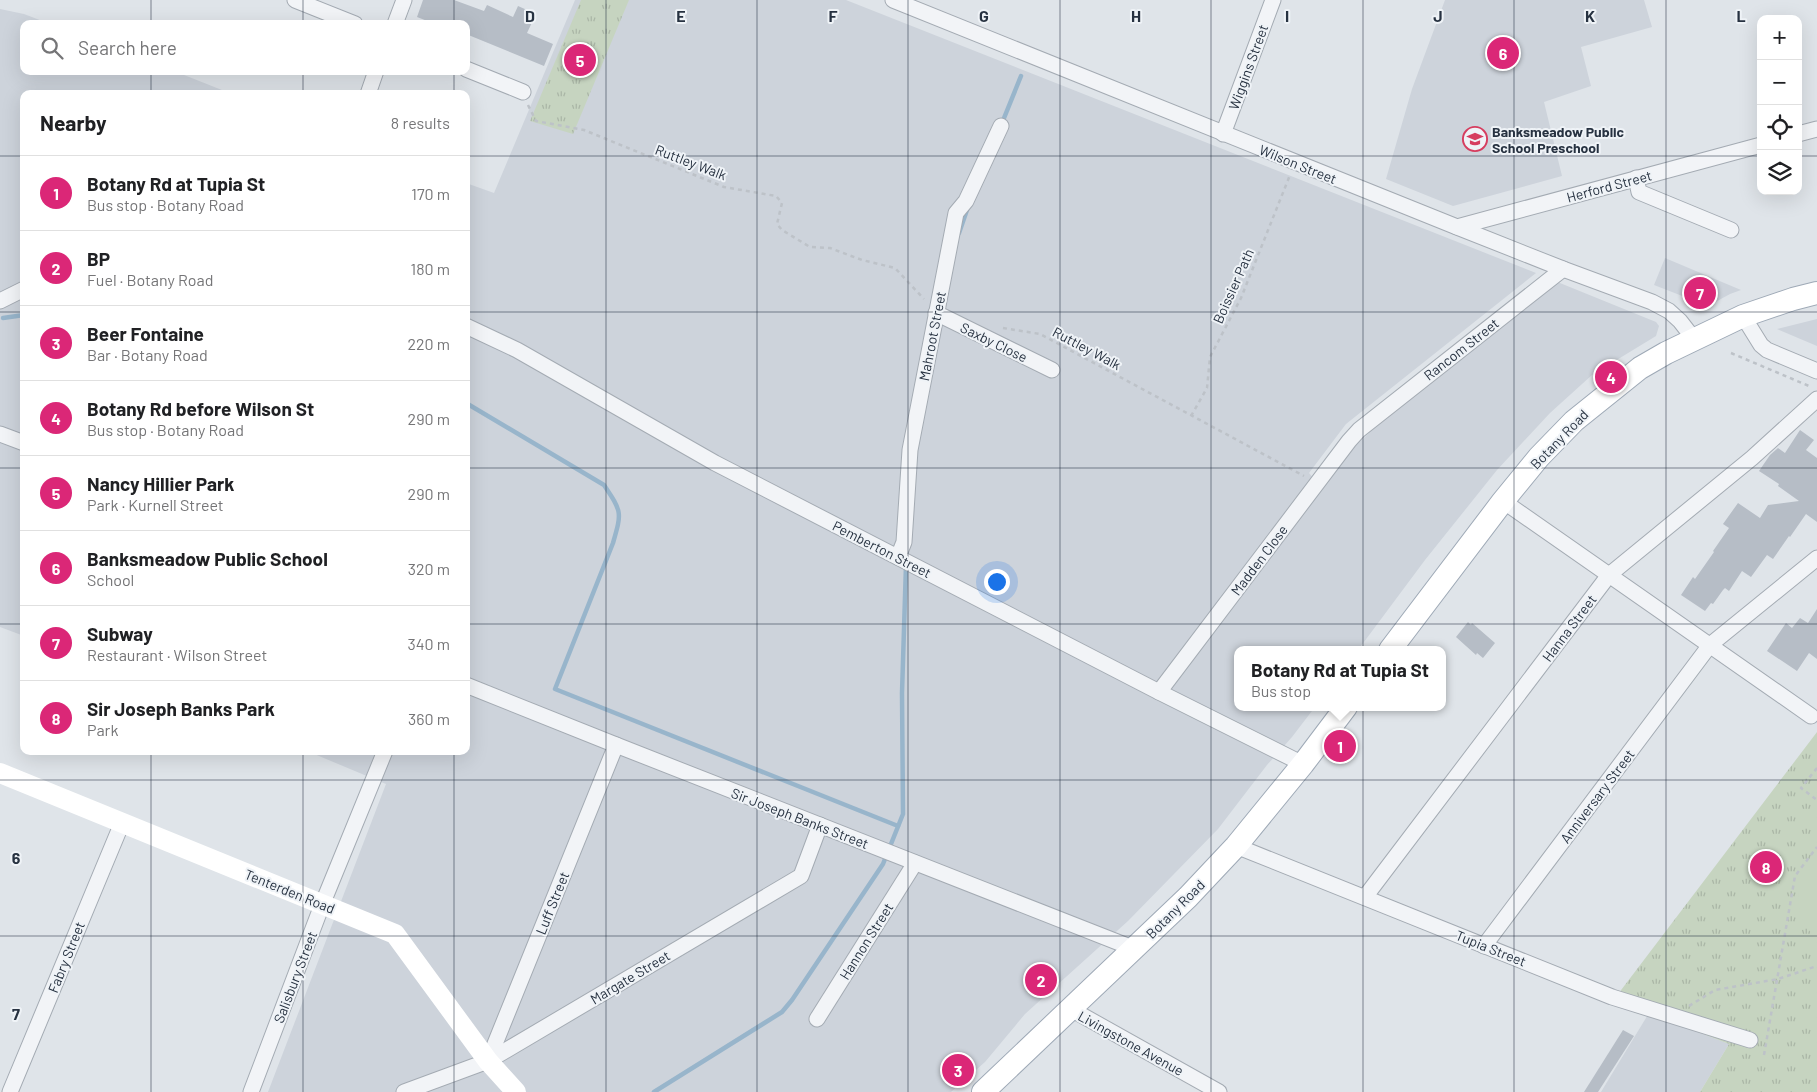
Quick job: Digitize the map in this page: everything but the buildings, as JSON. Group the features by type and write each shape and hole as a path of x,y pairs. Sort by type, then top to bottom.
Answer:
{"main road":[{"name":"Botany Road","path":"1393,646 1503,501 1539,458 1574,421 1640,368 1694,339 1743,316 1817,293"},
{"name":"Botany Road","path":"983,1092 1188,897 1236,846 1343,711"}],"street":[{"path":"295,0 345,20"},
{"path":"396,20 404,0"},
{"name":"Wilson Street","path":"893,0 1223,134 1563,269 1637,296 1669,311 1680,321 1694,339"},
{"name":"Wiggins Street","path":"1223,134 1272,0"},
{"path":"470,71 523,92"},
{"path":"369,90 375,75"},
{"name":"Mahroot Street","path":"898,557 904,542 910,450 956,212 966,201 1001,126"},
{"path":"1802,133 1817,129"},
{"name":"Herford Street","path":"1457,227 1757,145"},
{"path":"1636,178 1639,192 1731,230"},
{"name":"Rancom Street","path":"1360,430 1563,269"},
{"path":"0,301 20,291"},
{"name":"Saxby Close","path":"937,308 1052,370"},
{"path":"1743,316 1761,345 1768,350 1817,371"},
{"name":"Pemberton Street","path":"470,328 516,350 715,463 1302,764"},
{"name":"Hanna Street","path":"1364,898 1609,575 1752,458 1817,399"},
{"name":"Madden Close","path":"1159,692 1342,449 1360,430"},
{"path":"0,434 20,442"},
{"path":"1503,501 1811,716"},
{"name":"Anniversary Street","path":"1484,946 1710,646 1817,558"},
{"name":"Sir Joseph Banks Street","path":"470,687 616,746 1135,949"},
{"name":"Luff Street","path":"488,1061 616,746"},
{"name":"Salisbury Street","path":"251,1092 322,905 383,755"},
{"name":"Tenterden Road","path":"0,773 395,934 488,1061 516,1092"},
{"name":"Fabry Street","path":"10,1092 122,823"},
{"name":"Margate Street","path":"404,1092 488,1061 802,876 820,825"},
{"name":"Tupia Street","path":"1236,846 1612,997 1750,1040"},
{"name":"Hannon Street","path":"817,1019 915,863"},
{"name":"Livingstone Avenue","path":"1070,1008 1219,1092"}],"path":[{"name":"Ruttley Walk","path":"523,92 536,120 584,130 724,187 776,196 782,203 777,224 782,230 810,247 830,248 862,260 895,268 925,300 937,308"},
{"name":"Boissier Path","path":"1191,416 1207,388 1210,357 1241,298 1295,162"},
{"name":"Ruttley Walk","path":"1000,327 1040,334 1316,483"},
{"path":"1730,353 1807,385"},
{"path":"1817,768 1801,788 1817,800"},
{"path":"1764,1054 1795,876 1817,848"},
{"path":"1673,1016 1714,990 1778,979 1817,966"}],"shaded area":[{"path":"575,0 846,0 1536,273 1346,424 1309,473 1321,487 1342,459 1394,409 1555,281 1656,322 1659,326 1656,336 1592,375 1550,413 1497,470 1425,560 1361,646 1234,646 1234,711 1312,711 1267,765 1218,829 1128,921 1025,1014 985,1062 951,1092 268,1092 386,784 317,755 470,755 470,184 494,193"},
{"path":"1445,0 1644,0 1652,27 1581,47 1591,86 1544,102 1562,176 1453,206 1386,179 1412,89"},
{"path":"0,9 24,14 40,20 20,20 20,75 184,75 222,90 20,90 20,634 0,627"},
{"path":"1665,258 1741,290 1708,306 1654,285"},
{"path":"1817,319 1817,346 1777,329"},
{"path":"1649,1013 1729,1044 1700,1092 1601,1092"}],"green space":[{"path":"581,0 629,0 573,134 530,121"},
{"path":"1817,732 1817,1092 1700,1092 1729,1044 1649,1013 1612,1002"},
{"path":"1817,860 1817,937 1806,927 1802,919 1798,894 1802,879"}],"waterway":[{"path":"1002,123 1021,76"},
{"path":"959,233 968,207"},
{"path":"3,318 20,316"},
{"path":"470,405 604,485 619,513 613,543 555,689 898,826"},
{"path":"654,1092 782,1012 883,864 903,814 902,693 906,565"}],"place":[{"name":"Banksmeadow Public School","path":"1503,53"},
{"name":"Nancy Hillier Park","path":"580,60"},
{"name":"Banksmeadow Public School Preschool","path":"1475,139"},
{"name":"Subway","path":"1700,293"},
{"name":"Botany Rd before Wilson St","path":"1611,377"},
{"name":"Botany Rd at Tupia St","path":"1340,746"},
{"name":"Sir Joseph Banks Park","path":"1766,867"},
{"name":"BP","path":"1041,980"},
{"name":"Beer Fontaine","path":"958,1070"}]}
